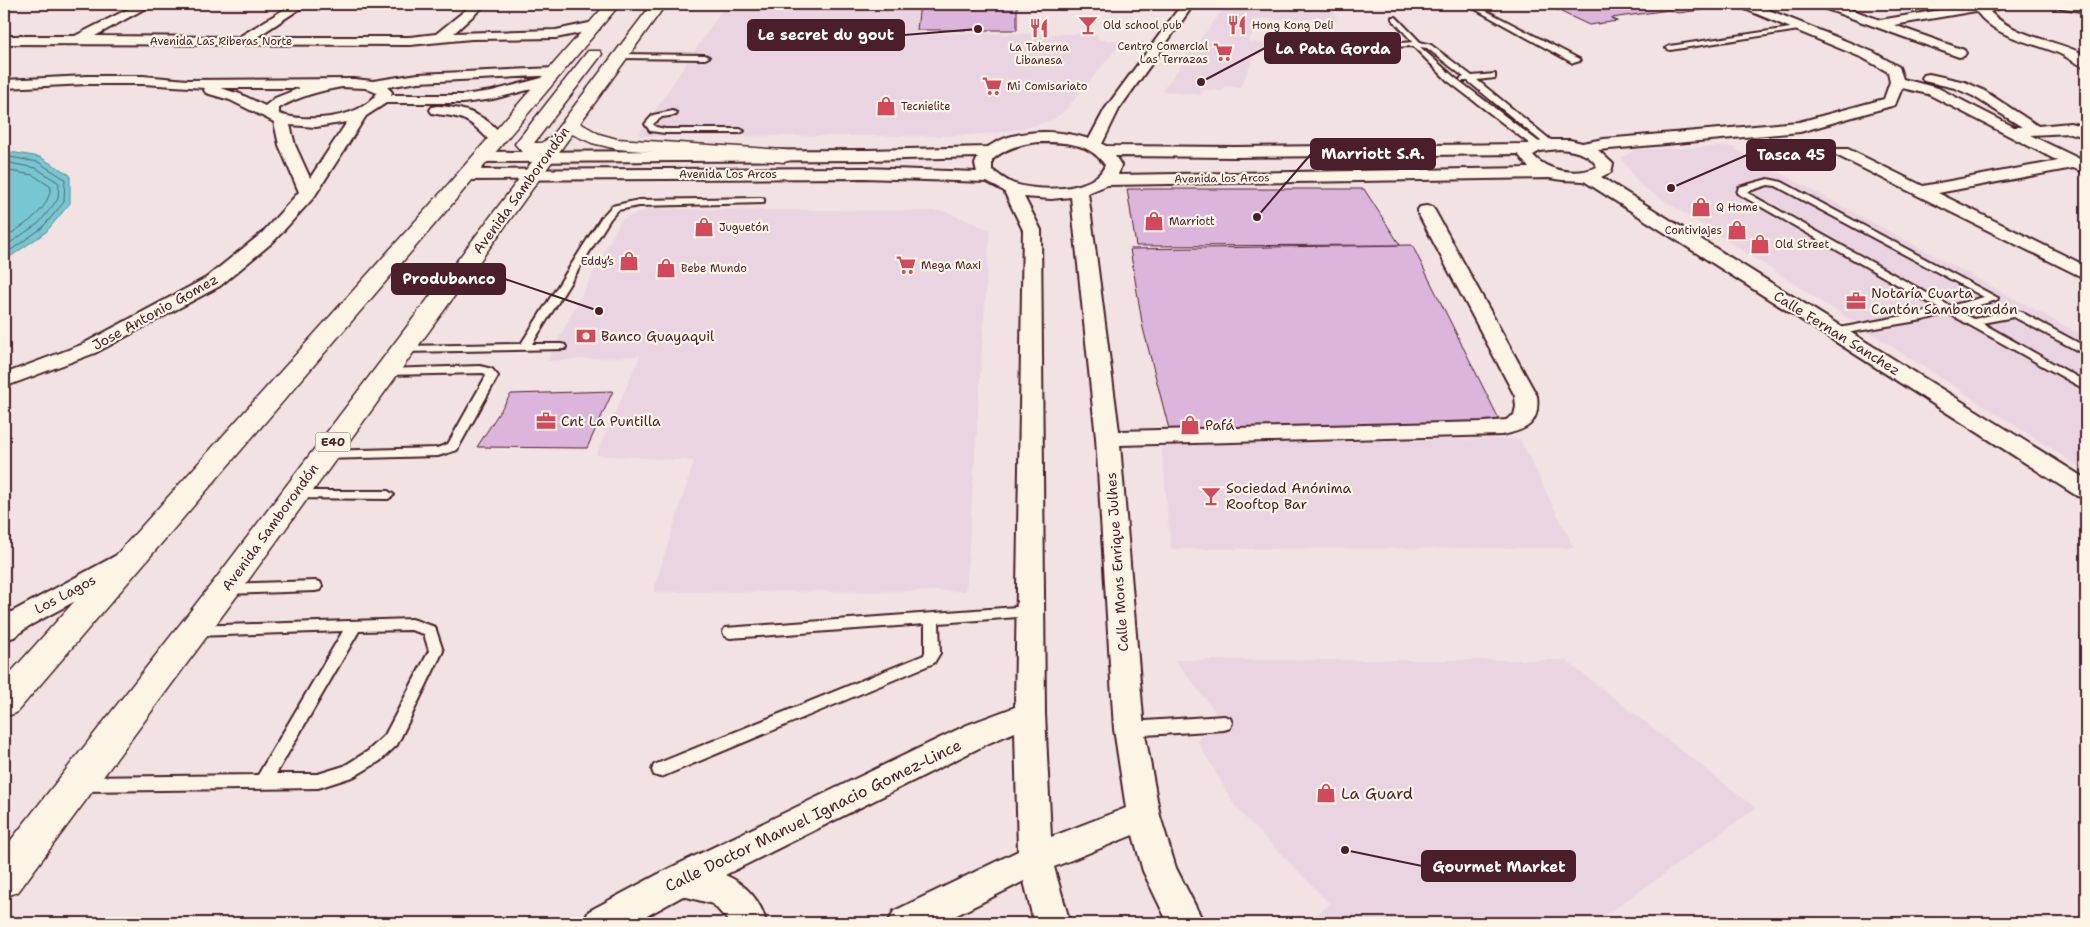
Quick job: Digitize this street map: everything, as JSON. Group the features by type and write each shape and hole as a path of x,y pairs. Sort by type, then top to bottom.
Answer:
{"highway":[{"name":"Avenida Samborondón","path":"4,879 225,589 551,149 607,39 613,4"},
{"path":"624,4 607,39 524,144 528,148 540,149 552,145 551,149 578,131 591,137 618,144 784,156"},
{"name":"Avenida Samborondón","path":"4,703 13,685 128,561 571,54 607,39 659,4"}],"street":[{"path":"79,40 147,4"},
{"path":"241,41 301,4"},
{"path":"439,39 480,4"},
{"path":"1112,108 1053,137 1018,141 1000,147 985,158 982,164 984,171 998,184 1012,190 1033,194 1057,195 1079,192 1105,180 1112,173 1114,165 1111,158 1098,148 1112,108 1188,4"},
{"path":"1744,4 1868,55 1895,76 1933,91 2046,150 2081,166"},
{"path":"1825,4 1959,53"},
{"path":"2062,4 2086,8"},
{"path":"1878,24 1990,8 1990,22 2022,36 2083,57"},
{"name":"Avenida Las Riberas Norte","path":"4,40 410,41 471,35 542,35 607,39"},
{"name":"Avenida Las Riberas Norte","path":"439,39 464,42 546,43 558,46 571,54"},
{"path":"372,85 418,78 552,76"},
{"path":"187,84 235,97 277,119 298,123 319,122 373,107 473,98 501,93 552,76"},
{"path":"1895,76 1960,85 1978,92 2064,147 2081,166"},
{"path":"1580,148 1604,144 1800,127 1890,102 1895,76"},
{"path":"4,84 31,81 143,80 187,84 342,83 378,86 385,92 373,107"},
{"path":"308,193 286,145 272,106 288,96 313,87 342,83"},
{"path":"373,107 445,110 470,115 484,124 482,157"},
{"name":"Jose Antonio Gomez","path":"4,381 88,350 213,282 268,237 308,193 373,107"},
{"path":"2013,132 2070,128 2086,132"},
{"name":"Avenida los Arcos","path":"1053,137 1082,141 1098,148 1246,152 1538,146 1580,148"},
{"path":"1538,146 1525,155 1528,161 1536,167 1550,173 1588,176 1599,174 1605,169 1605,164 1596,155 1580,148"},
{"name":"Avenida Los Arcos","path":"482,157 551,149 784,156 992,152"},
{"name":"Avenida Los Arcos","path":"482,157 551,149 864,173 989,177"},
{"path":"1842,152 2086,273"},
{"path":"864,173 868,155"},
{"path":"1923,191 2081,166"},
{"name":"Avenida los Arcos","path":"1105,180 1550,173"},
{"name":"Calle Fernan Sanchez","path":"1588,176 2086,490"},
{"path":"1012,190 1032,230 1030,714 1034,859 1052,923"},
{"name":"Calle Mons Enrique Julhes","path":"1079,192 1108,438 1129,729 1144,816 1160,871 1186,923"},
{"path":"1108,438 1485,429 1518,424 1526,416 1528,407 1526,396 1426,211"},
{"name":"Los Lagos","path":"4,630 19,619 128,561"},
{"name":"Calle Doctor Manuel Ignacio Gomez-Lince","path":"600,923 680,880 978,734 1030,714"},
{"path":"906,923 1034,859 1144,816"},
{"path":"680,880 723,890 746,913 748,923"}],"lane":[{"path":"1476,8 1576,61"},
{"path":"1394,18 1418,44 1416,47 1451,79 1538,146"},
{"path":"1670,48 1803,28"},
{"path":"607,39 706,56"},
{"path":"1390,46 1418,44 1429,46 1529,125 1538,146"},
{"path":"1451,79 1492,76"},
{"path":"1473,97 1490,96"},
{"path":"673,113 660,115 652,119 649,124 653,129 665,132 740,131"},
{"path":"1834,332 1923,317 1947,309 1993,298 1779,184 1768,182 1742,189 1741,193 1947,309 1973,322 2086,387"},
{"path":"525,347 606,218 615,208 638,202 761,201"},
{"path":"1973,322 2012,313 2017,314 2086,351"},
{"path":"403,349 561,347"},
{"path":"323,455 438,452 453,447 492,376 488,371 480,369 386,372"},
{"path":"293,495 388,495"},
{"path":"225,589 315,586"},
{"path":"730,632 1030,611"},
{"path":"660,770 929,659 933,652 932,619"},
{"path":"76,784 318,781 349,771 374,756 391,740 436,652 430,632 412,624 193,630"},
{"path":"263,782 354,626"},
{"path":"1129,729 1224,723"}],"shaded area":[{"path":"726,4 920,4 917,30 914,33 1097,34 1099,40 1124,40 1064,112 1055,118 1034,126 996,133 954,136 638,136"},
{"path":"1226,5 1331,6 1337,19 1260,19 1248,42 1268,44 1260,56 1255,55 1240,88 1225,86 1222,91 1205,90 1200,95 1162,91"},
{"path":"1730,146 2086,337 2086,471 1640,185 1621,158 1636,150"},
{"path":"649,209 944,211 990,230 966,591 653,592 694,461 596,455 640,356 547,361 621,220"},
{"path":"1520,439 1574,548 1171,549 1161,443"},
{"path":"1175,660 1565,660 1756,808 1595,923 1307,923 1330,904 1236,808 1197,740 1224,723"}],"water":[{"path":"4,151 40,157 70,175 70,203 46,232 4,261"}],"building":[{"path":"920,4 1017,4 1017,30 917,30"},
{"path":"1544,4 1696,4 1709,9 1678,13 1669,10 1611,18 1618,21 1589,25"},
{"path":"1127,189 1364,189 1400,245 1136,246"},
{"path":"1412,245 1501,423 1169,429 1143,328 1130,249"},
{"name":"Cnt La Puntilla","path":"613,391 587,448 477,447 511,394"}],"place":[{"name":"Old school pub","path":"1088,25"},
{"name":"Hong Kong Deli","path":"1237,25"},
{"name":"La Taberna Libanesa","path":"1039,28"},
{"name":"Le secret du gout","path":"978,29"},
{"name":"Centro Comercial Las Terrazas","path":"1223,52"},
{"name":"La Pata Gorda","path":"1201,82"},
{"name":"Mi Comisariato","path":"992,86"},
{"name":"Tecnielite","path":"886,106"},
{"name":"Tasca 45","path":"1671,188"},
{"name":"Q Home","path":"1701,207"},
{"name":"Marriott S.A.","path":"1257,217"},
{"name":"Marriott","path":"1154,221"},
{"name":"Juguetón","path":"704,227"},
{"name":"Contiviajes","path":"1737,230"},
{"name":"Old Street","path":"1760,244"},
{"name":"Eddy’s","path":"629,261"},
{"name":"Mega Maxi","path":"906,265"},
{"name":"Bebe Mundo","path":"666,268"},
{"name":"Notaría Cuarta Cantón Samborondón","path":"1856,301"},
{"name":"Produbanco","path":"599,311"},
{"name":"Banco Guayaquil","path":"586,336"},
{"name":"Cnt La Puntilla","path":"546,421"},
{"name":"Pafá","path":"1190,425"},
{"name":"Sociedad Anónima Rooftop Bar","path":"1211,496"},
{"name":"La Guard","path":"1326,793"},
{"name":"Gourmet Market","path":"1345,850"}]}
